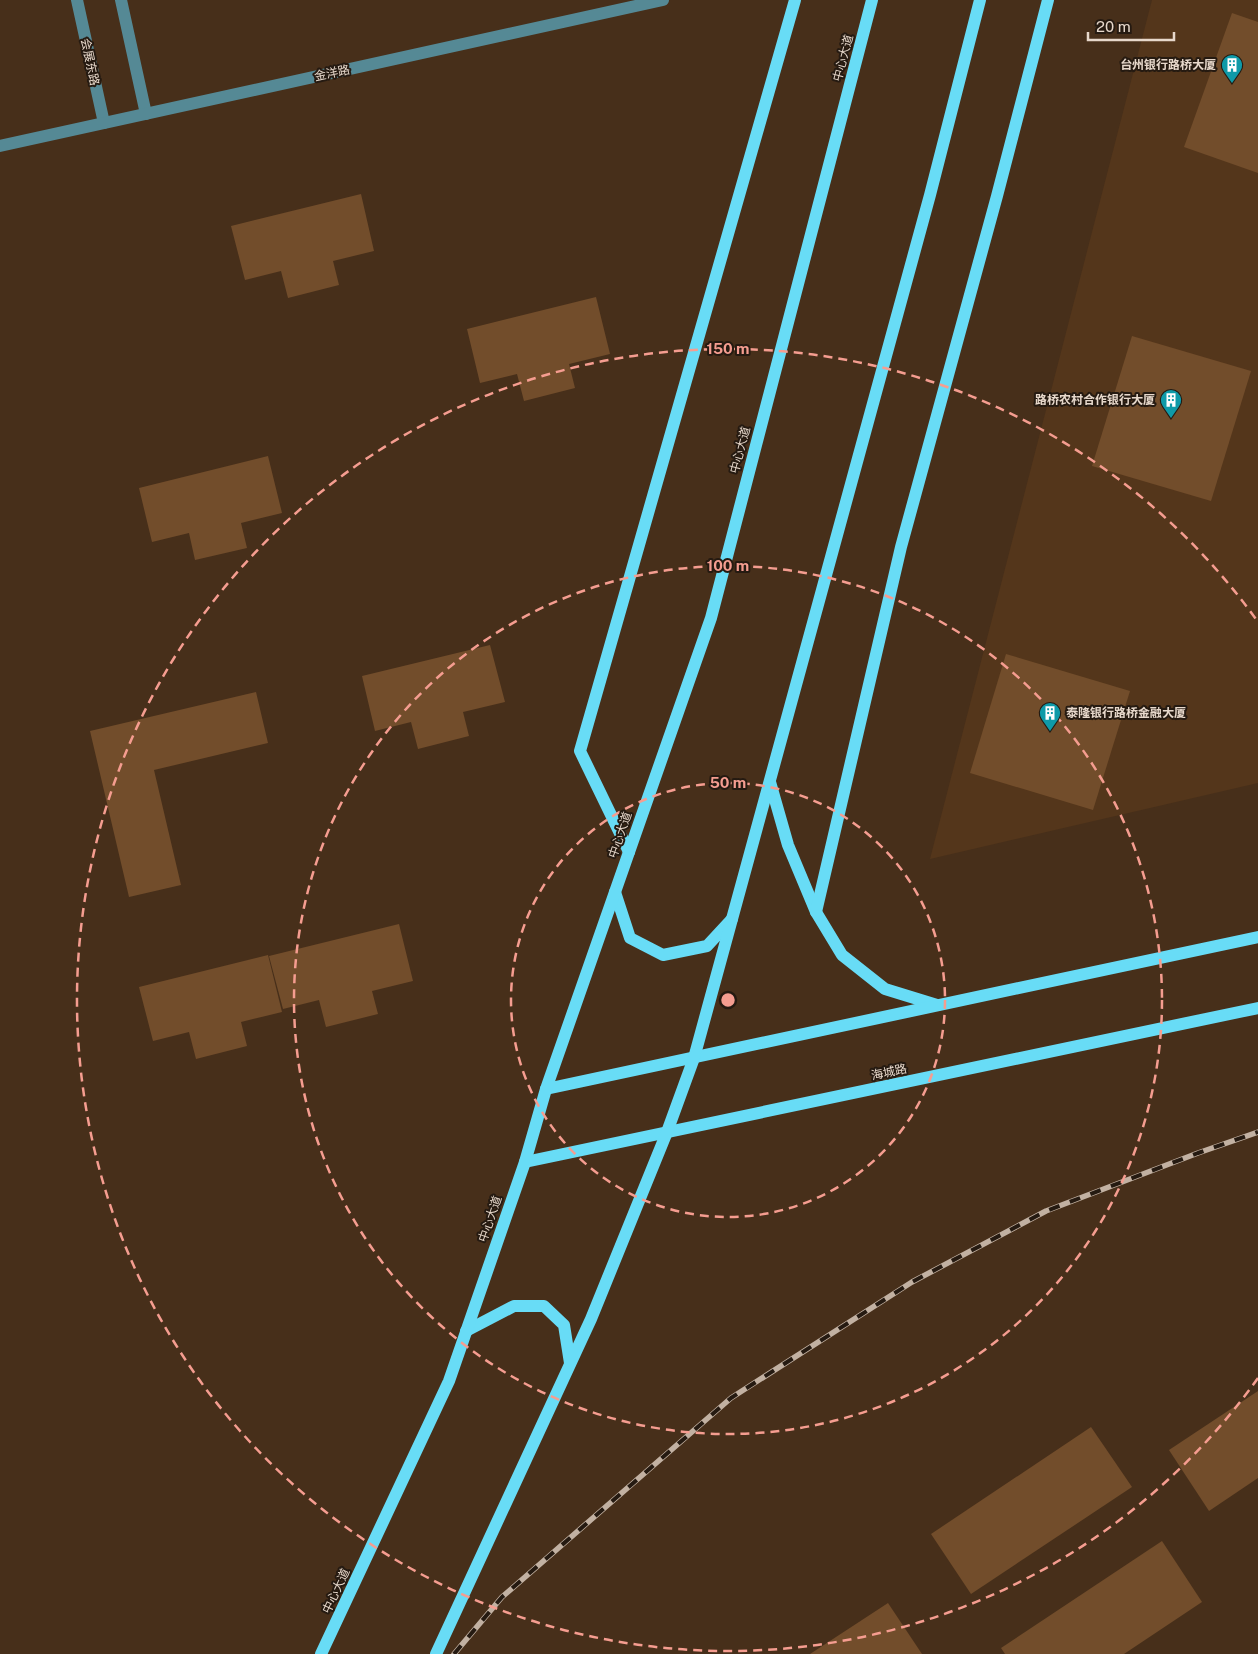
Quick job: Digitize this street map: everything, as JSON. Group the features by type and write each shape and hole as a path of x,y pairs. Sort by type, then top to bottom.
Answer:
{"main road":[{"path":"629,852 580,751 795,0"},
{"name":"中心大道","path":"322,1654 449,1381 524,1162 546,1089 711,618 872,0"},
{"path":"436,1654 594,1310 667,1132 694,1058 932,185 980,0"},
{"path":"816,912 901,547 997,196 1048,0"},
{"path":"770,781 788,845 816,912 842,955 885,989 939,1006"},
{"path":"615,892 630,938 663,955 706,946 733,919"},
{"path":"546,1089 1258,937"},
{"name":"海城路","path":"524,1162 1258,1008"},
{"path":"466,1331 514,1306 544,1306 564,1326 570,1363"}],"street":[{"name":"会展东路","path":"77,0 104,123"},
{"path":"120,0 146,114"},
{"name":"金洋路","path":"0,146 663,0"}],"shaded area":[{"path":"1152,0 1258,0 1258,783 930,859"}],"building":[{"name":"台州银行路桥大厦","path":"1232,13 1258,22 1258,173 1184,147"},
{"path":"361,194 374,251 333,261 339,285 288,298 281,271 245,280 231,226"},
{"path":"596,297 610,354 569,364 575,388 524,401 517,374 480,383 467,329"},
{"name":"路桥农村合作银行大厦","path":"1132,336 1251,371 1211,501 1092,466"},
{"path":"268,456 282,513 241,523 247,548 195,560 189,533 152,542 139,488"},
{"path":"490,645 505,702 463,712 469,736 418,749 411,722 375,731 362,676"},
{"name":"泰隆银行路桥金融大厦","path":"1006,654 1130,691 1093,810 970,773"},
{"path":"256,692 268,743 154,770 181,885 129,897 90,731"},
{"path":"399,924 413,981 372,991 378,1014 326,1027 319,1000 283,1009 269,956"},
{"path":"268,955 282,1012 241,1022 247,1046 196,1059 189,1032 153,1041 139,987"},
{"path":"1258,1391 1258,1478 1209,1511 1169,1450"},
{"path":"1091,1427 1132,1487 971,1594 931,1534"},
{"path":"1162,1541 1202,1602 1124,1654 1005,1654 1001,1648"},
{"path":"888,1603 922,1654 810,1654"}],"railway":[{"path":"454,1654 502,1597 731,1398 912,1282 1046,1211 1258,1132"}],"place":[{"name":"台州银行路桥大厦","path":"1232,84"},
{"name":"路桥农村合作银行大厦","path":"1171,419"},
{"name":"泰隆银行路桥金融大厦","path":"1050,732"}]}
